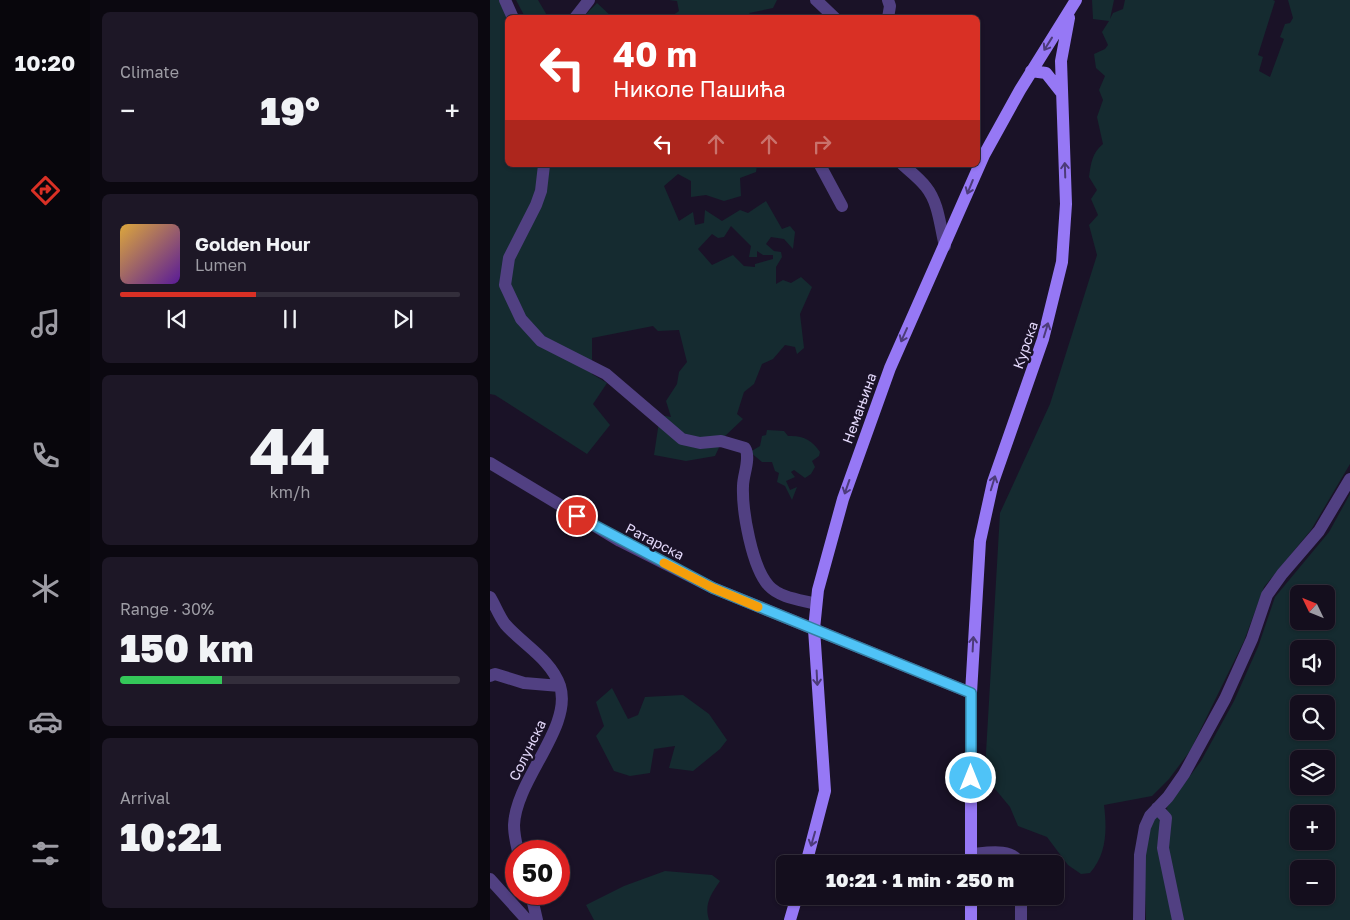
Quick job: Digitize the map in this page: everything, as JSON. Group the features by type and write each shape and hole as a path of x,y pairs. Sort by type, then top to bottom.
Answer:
{"main road":[{"name":"Немањина","path":"980,164 1031,71 1075,2"},
{"name":"Курска","path":"971,855 971,693 978,564 986,505 1046,331 1062,262 1066,204 1061,92 1063,46 1075,2"},
{"path":"1031,71 1046,73 1061,92"},
{"name":"Немањина","path":"808,855 825,792 814,630 818,590 843,498 872,412 979,167"},
{"path":"790,920 794,905"},
{"path":"971,905 971,920"}],"street":[{"path":"505,0 512,15"},
{"path":"577,15 589,0"},
{"path":"816,0 831,15"},
{"path":"888,0 890,6 888,15"},
{"path":"544,167 541,191 530,219 516,239 509,258 505,285 521,319 541,342 606,374 682,439 700,443 722,441 745,448 747,455 743,483 743,503 756,562 769,586 774,590 784,595 816,604"},
{"path":"821,167 842,206"},
{"path":"905,167 926,186 932,195 945,246"},
{"name":"Ратарска","path":"490,463 620,541 713,588 971,693"},
{"path":"1139,920 1142,837 1150,816 1184,774 1225,699 1252,639 1267,595 1282,574 1319,531 1350,479"},
{"path":"490,597 504,623 550,668 560,686"},
{"path":"490,676 495,674 524,683 560,686"},
{"name":"Солунска","path":"516,840 514,825 517,809 524,788 556,728 561,710 560,686"},
{"path":"1157,808 1166,818 1163,848 1178,920"},
{"path":"490,879 527,920"},
{"path":"534,905 537,920"},
{"path":"1020,905 1021,920"}],"green space":[{"path":"490,0 502,0 507,15 505,15 505,167 757,167 756,172 740,178 741,196 724,201 706,195 691,197 691,181 678,174 664,186 679,221 693,212 695,225 704,223 705,210 722,221 740,210 748,213 766,201 782,229 790,226 795,232 793,249 784,239 771,237 766,244 774,251 781,252 782,257 776,267 776,284 783,280 791,283 801,277 812,287 800,314 804,348 797,354 795,347 785,345 773,359 762,364 754,384 744,392 737,414 743,419 724,437 715,456 686,461 654,455 660,415 671,417 666,401 677,384 679,372 687,362 679,330 658,331 653,326 592,338 592,374 607,383 593,404 610,425 587,454 495,395 490,394","holes":["731,226 751,246 749,257 757,257 757,251 763,255 773,255 773,259 755,264 755,267 744,266 733,255 712,265 698,249 712,234 718,238 724,237"]},
{"path":"516,0 538,0 547,15 524,15"},
{"path":"669,0 777,0 773,8 749,13 751,15 673,15 679,11 677,1"},
{"path":"1092,0 1114,0 1110,19 1113,13 1123,9 1125,0 1273,0 1275,1 1258,55 1263,57 1259,71 1270,77 1284,39 1280,37 1285,24 1290,23 1293,18 1288,0 1350,0 1350,464 1311,530 1264,587 1244,641 1190,751 1169,779 1152,796 1104,805 1105,832 1103,849 1090,873 1081,874 1068,865 1064,860 1064,855 1060,855 1047,837 1018,826 1010,807 986,778 985,770 1000,513 1050,404 1097,255 1089,225 1098,215 1091,199 1097,190 1089,177 1094,155 1103,144 1097,117 1103,100 1099,90 1105,76 1096,68 1094,54 1105,49 1108,45 1102,32 1109,21 1093,19"},
{"path":"597,3 610,15 585,15"},
{"path":"767,430 784,431 788,436 798,436 807,439 820,452 819,456 812,461 815,467 811,474 805,478 794,470 791,472 795,477 786,481 790,490 797,487 792,500 785,486 777,482 779,473 775,471 772,462 762,462 750,452 760,446 762,436 766,435"},
{"path":"1350,494 1350,920 1182,920 1168,859 1167,807 1201,761 1234,701 1258,647 1275,597 1329,532"},
{"path":"612,688 628,719 638,715 645,697 683,695 709,714 727,740 720,749 693,771 669,768 675,746 654,749 650,773 630,776 614,771 596,736 604,726 596,702"},
{"path":"1159,816 1175,920 1146,920 1145,840 1154,818"},
{"path":"665,871 712,875 720,881 711,895 708,904 709,920 594,920 586,905 624,886"}],"slow traffic":[{"path":"664,563 713,588 758,607"}],"route":[{"path":"577,516 620,541 713,588 971,693 971,778"}]}
